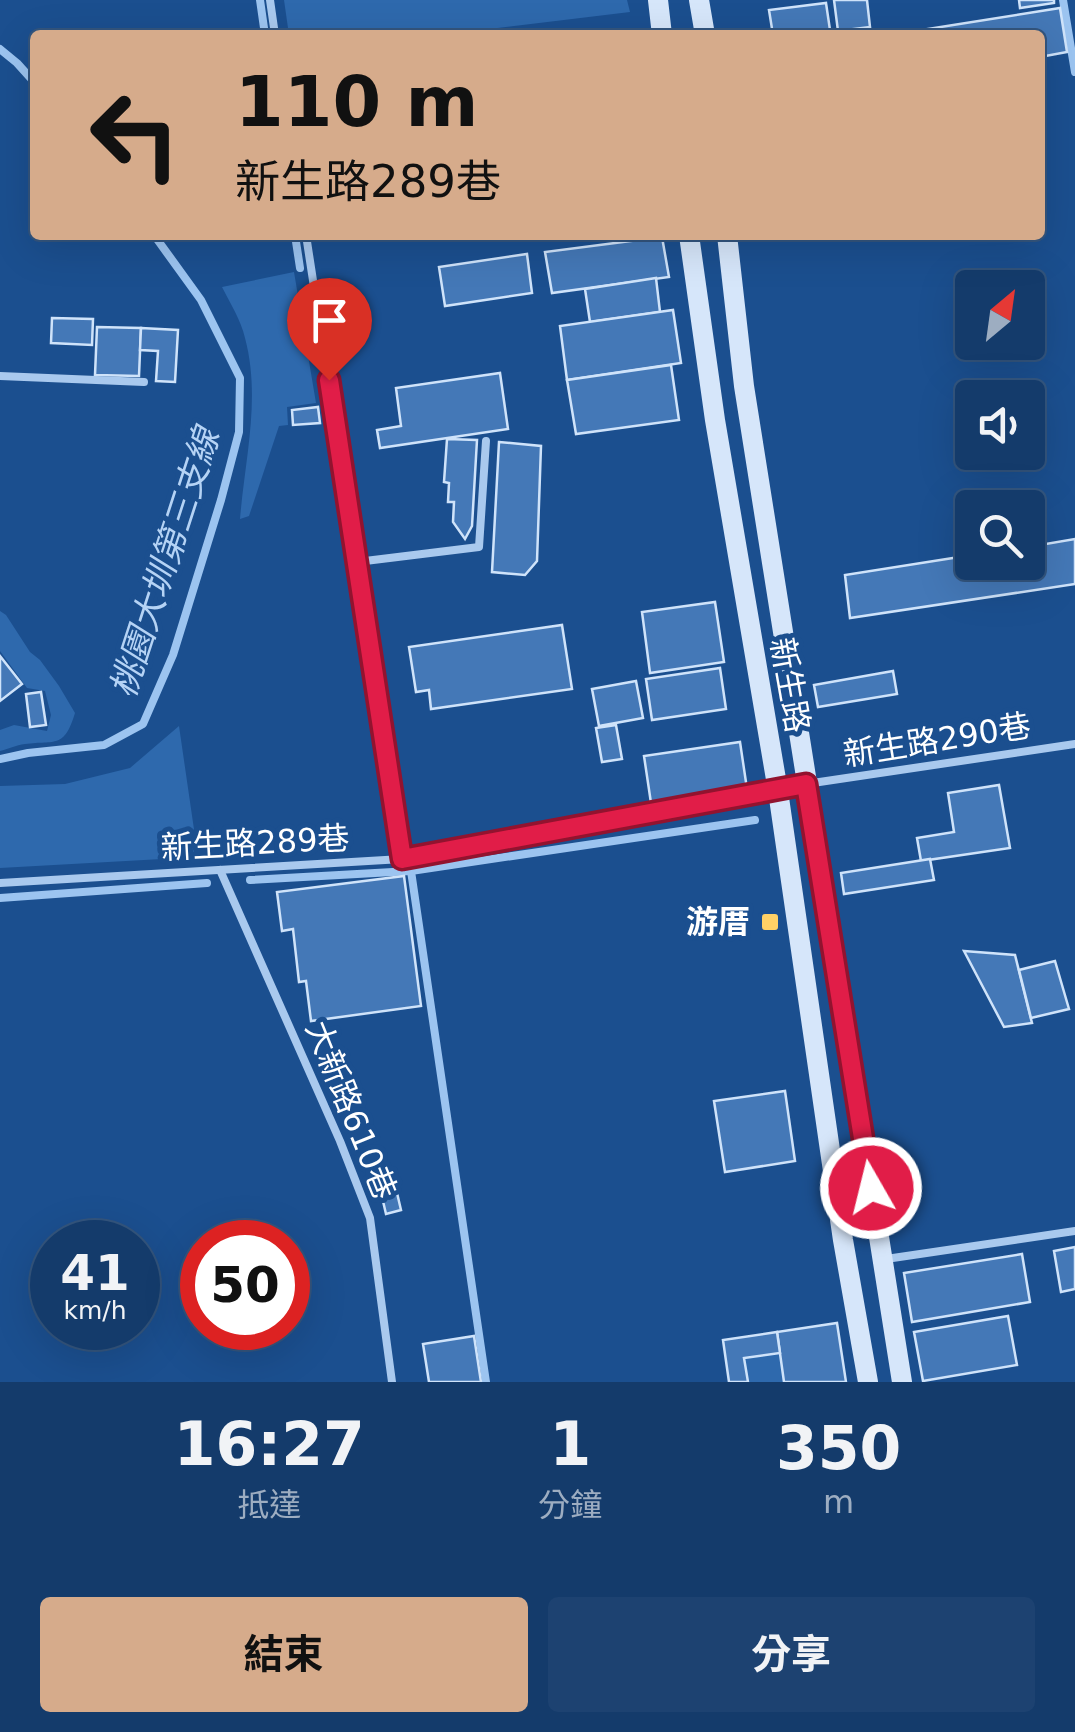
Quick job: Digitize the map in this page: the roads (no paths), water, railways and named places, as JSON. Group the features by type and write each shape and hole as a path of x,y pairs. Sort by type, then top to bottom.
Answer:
{"main road":[{"path":"658,0 661,30"},
{"path":"699,0 704,30"},
{"name":"新生路","path":"691,240 714,420 778,790 843,1240 868,1382"},
{"name":"新生路","path":"728,240 744,386 902,1382"}],"lane":[{"path":"270,0 274,30"},
{"path":"307,240 402,859"},
{"path":"0,376 144,382"},
{"path":"357,562 478,547 486,440"},
{"name":"新生路290巷","path":"806,784 1075,744"},
{"name":"新生路289巷","path":"0,882 402,859 806,784"},
{"name":"大新路610巷","path":"220,870 370,1218 392,1382"},
{"path":"882,1259 1075,1231"}],"waterway":[{"path":"260,0 264,30"},
{"path":"1063,0 1075,72"},
{"name":"桃園大圳第三支線","path":"0,49 30,77"},
{"name":"桃園大圳第三支線","path":"0,759 104,745 143,724 173,655 221,500 239,432 240,378 201,300 158,240"},
{"path":"296,240 300,268"},
{"path":"486,1382 411,871 755,820"},
{"path":"250,880 411,871"},
{"path":"0,898 207,883"}],"place":[{"name":"游厝","path":"770,922"}]}
